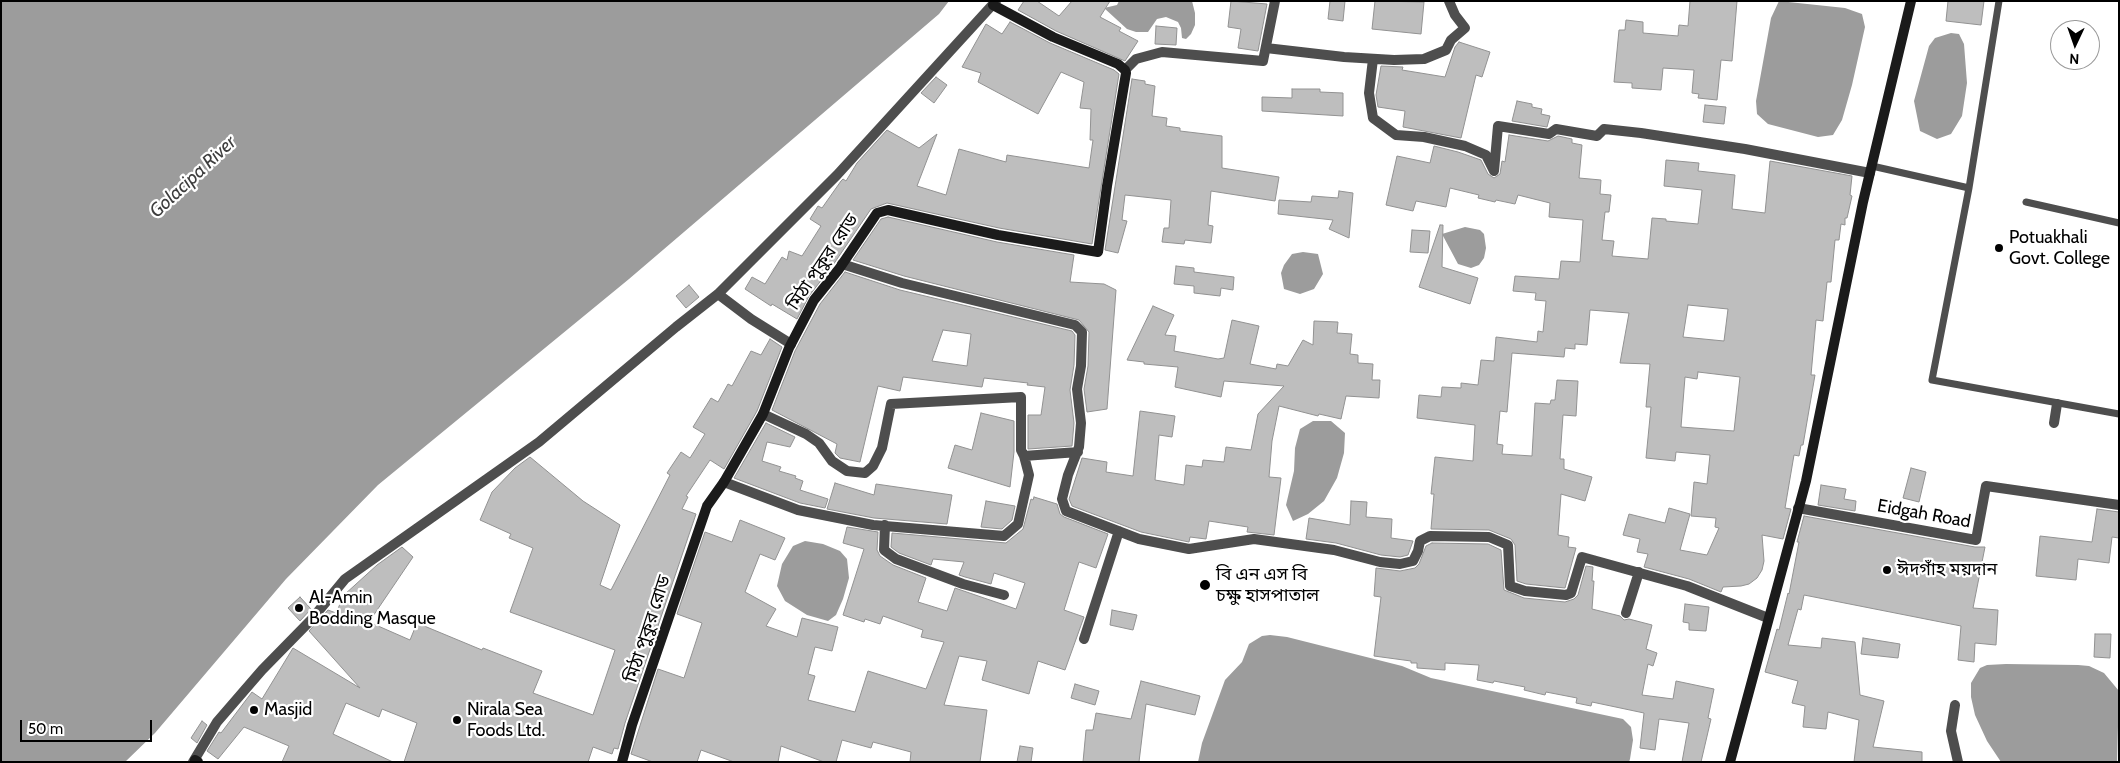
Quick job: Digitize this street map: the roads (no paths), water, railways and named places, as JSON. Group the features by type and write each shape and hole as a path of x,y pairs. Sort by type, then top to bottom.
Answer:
{"street":[{"path":"196,761 218,722 262,670 310,620 345,579 539,442 718,294 837,175 994,3 1052,37 1118,64 1125,70 1136,59 1162,52 1263,62 1275,1"},
{"path":"1266,48 1373,59 1424,59 1446,50 1451,40 1465,28 1455,15 1449,1"},
{"path":"1730,762 1806,481 1871,169 1909,2"},
{"path":"1373,59 1369,94 1373,118 1396,135 1424,137 1465,146 1486,154 1494,171 1498,126 1549,134 1556,128 1597,136 1604,129 1641,133 1871,169"},
{"name":"মিঠা পুকুর রোড","path":"622,762 632,725 707,506 724,482 763,414 791,344 814,300 842,264 877,213 888,210 998,235 1098,252 1106,186 1125,70"},
{"path":"842,264 902,283 1075,325 1082,332 1081,366 1077,389 1081,423 1078,452 1068,475 1062,499 1066,511 1139,539 1189,549 1254,539 1334,550 1380,562 1400,564 1413,561 1420,542 1430,536 1490,538 1508,545 1510,586 1525,591 1566,595 1571,593 1582,557 1687,586 1768,618"},
{"path":"718,294 751,319 791,344"},
{"path":"724,482 798,510 885,526 1004,536 1018,524 1029,475 1024,456 1020,450 1021,397 891,404 882,448 873,466 864,473 847,471 832,461 818,443 806,434 763,414"},
{"path":"2054,423 2057,404"},
{"path":"1024,456 1078,452"},
{"name":"Eidgah Road","path":"1798,508 1976,540 1986,486 2119,505"},
{"path":"885,526 884,550 896,559 963,584 1004,595"},
{"path":"1084,639 1119,531"},
{"path":"1626,613 1639,572"},
{"path":"1955,705 1951,731 1958,762"}],"lane":[{"path":"1999,1 1969,188 1932,380 2119,414"},
{"path":"1871,169 1969,188"},
{"path":"2026,202 2119,223"}],"water":[{"name":"Golacipa River","path":"1,1 949,1 939,14 629,279 378,485 286,579 155,733 125,762 1,762"},
{"path":"1119,1 1192,1 1195,25 1191,34 1186,39 1182,38 1178,22 1166,17 1157,19 1148,32 1136,32 1127,29 1104,8 1117,5"},
{"path":"1779,1 1845,8 1862,14 1865,27 1852,85 1842,120 1833,135 1818,137 1768,124 1757,114 1756,101 1771,18"},
{"path":"1951,33 1959,34 1964,44 1967,83 1962,116 1951,134 1937,139 1920,131 1914,101 1929,46 1935,38"},
{"path":"1465,227 1480,230 1484,234 1486,248 1484,258 1479,265 1471,268 1458,264 1442,234"},
{"path":"1303,252 1318,254 1323,274 1314,289 1300,294 1284,289 1281,273 1292,254"},
{"path":"1313,421 1331,421 1345,433 1344,453 1337,478 1324,501 1308,514 1293,521 1286,505 1294,471 1295,448 1300,429"},
{"path":"805,541 823,544 840,551 847,559 849,578 843,599 836,615 828,621 807,615 785,601 777,586 782,564 793,546"},
{"path":"1262,636 1287,637 1402,666 1431,678 1623,719 1631,727 1633,740 1629,762 1198,762 1202,743 1225,680 1242,662 1249,644"},
{"path":"1987,665 2089,666 2104,673 2119,691 2117,762 2001,762 1987,741 1975,715 1971,697 1971,683 1980,668"}],"place":[{"name":"Potuakhali Govt. College","path":"1999,248"},
{"name":"ঈদগাঁহ ময়দান","path":"1887,570"},
{"name":"বি এন এস বি চক্ষু হাসপাতাল","path":"1205,585"},
{"name":"Al-Amin Bodding Masque","path":"299,608"},
{"name":"Masjid","path":"254,710"},
{"name":"Nirala Sea Foods Ltd.","path":"457,720"}]}
